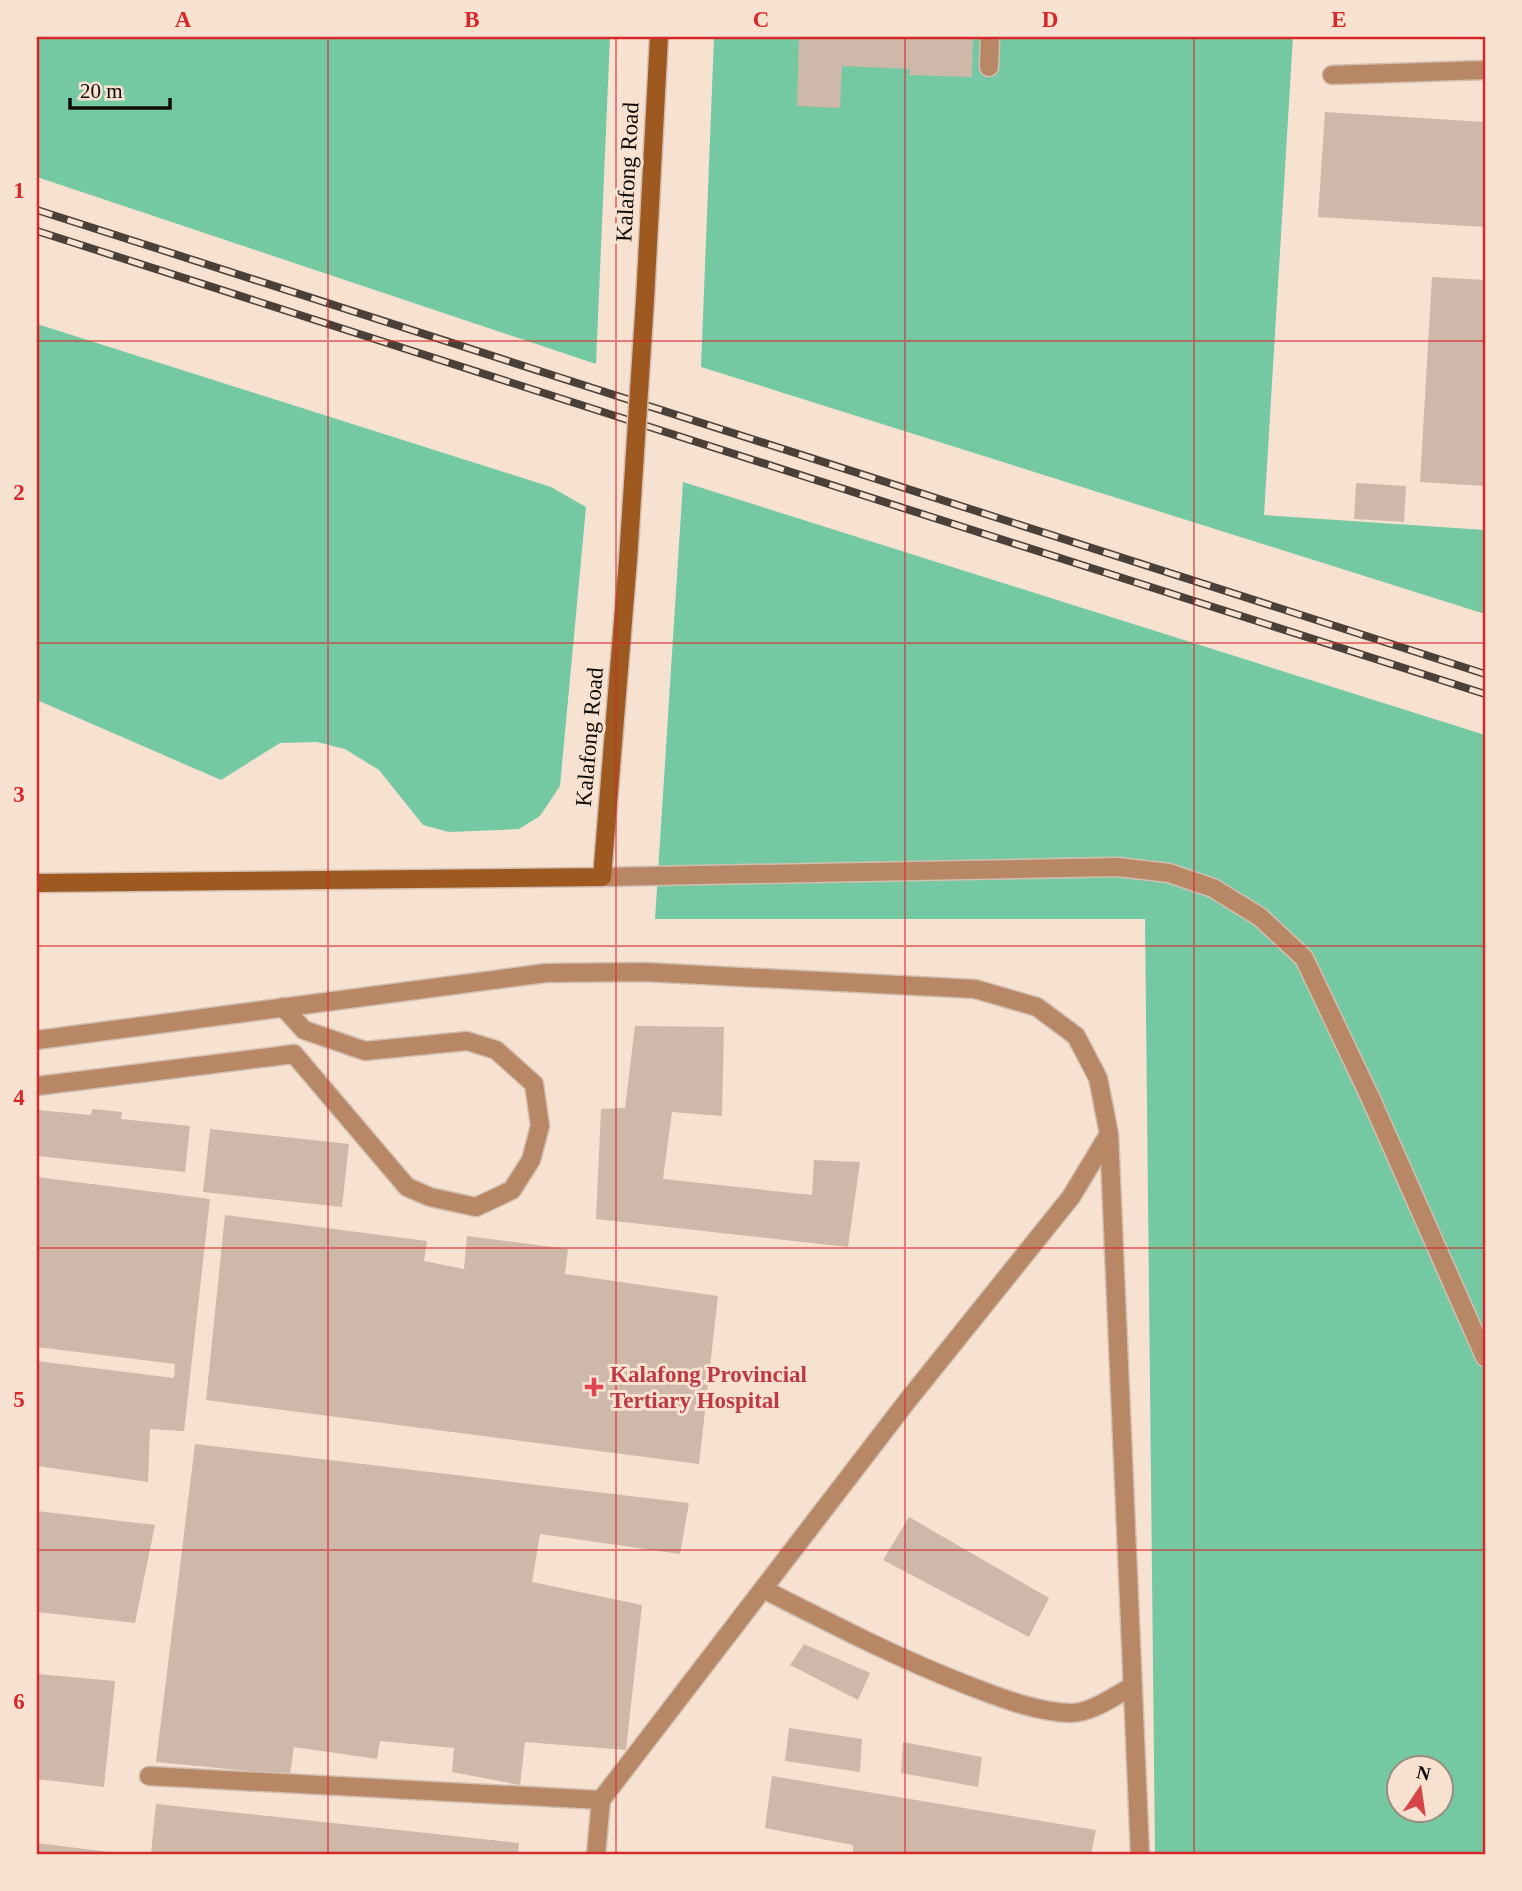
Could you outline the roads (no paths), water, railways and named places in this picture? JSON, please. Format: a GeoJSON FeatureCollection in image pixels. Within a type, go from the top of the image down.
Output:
{"type":"FeatureCollection","features":[{"type":"Feature","properties":{"kind":"street","name":"Kalafong Road"},"geometry":{"type":"LineString","coordinates":[[602,877],[628,560],[659,37]]}},
{"type":"Feature","properties":{"kind":"street"},"geometry":{"type":"LineString","coordinates":[[989,67],[990,37]]}},
{"type":"Feature","properties":{"kind":"street"},"geometry":{"type":"LineString","coordinates":[[1332,75],[1485,70]]}},
{"type":"Feature","properties":{"kind":"street"},"geometry":{"type":"LineString","coordinates":[[37,883],[602,877],[1118,867],[1169,873],[1213,888],[1260,917],[1304,958],[1371,1100],[1485,1357]]}},
{"type":"Feature","properties":{"kind":"street"},"geometry":{"type":"LineString","coordinates":[[37,1040],[545,972],[644,972],[975,989],[1037,1007],[1076,1036],[1098,1078],[1109,1133],[1140,1854]]}},
{"type":"Feature","properties":{"kind":"street"},"geometry":{"type":"LineString","coordinates":[[283,1007],[304,1030],[365,1051],[467,1041],[496,1049],[534,1084],[540,1126],[531,1160],[512,1190],[476,1207],[407,1187],[294,1054]]}},
{"type":"Feature","properties":{"kind":"street"},"geometry":{"type":"LineString","coordinates":[[294,1054],[304,1030]]}},
{"type":"Feature","properties":{"kind":"street"},"geometry":{"type":"LineString","coordinates":[[37,1086],[294,1054]]}},
{"type":"Feature","properties":{"kind":"street"},"geometry":{"type":"LineString","coordinates":[[596,1854],[601,1800],[908,1400],[1071,1197],[1109,1133]]}},
{"type":"Feature","properties":{"kind":"street"},"geometry":{"type":"LineString","coordinates":[[763,1589],[890,1655],[1039,1709],[1072,1713],[1089,1710],[1133,1686]]}},
{"type":"Feature","properties":{"kind":"street"},"geometry":{"type":"LineString","coordinates":[[149,1776],[601,1800]]}},
{"type":"Feature","properties":{"kind":"railway"},"geometry":{"type":"LineString","coordinates":[[37,210],[1485,674]]}},
{"type":"Feature","properties":{"kind":"railway"},"geometry":{"type":"LineString","coordinates":[[37,231],[1485,694]]}},
{"type":"Feature","properties":{"kind":"place","name":"Kalafong Provincial Tertiary Hospital"},"geometry":{"type":"Point","coordinates":[594,1387]}}]}
